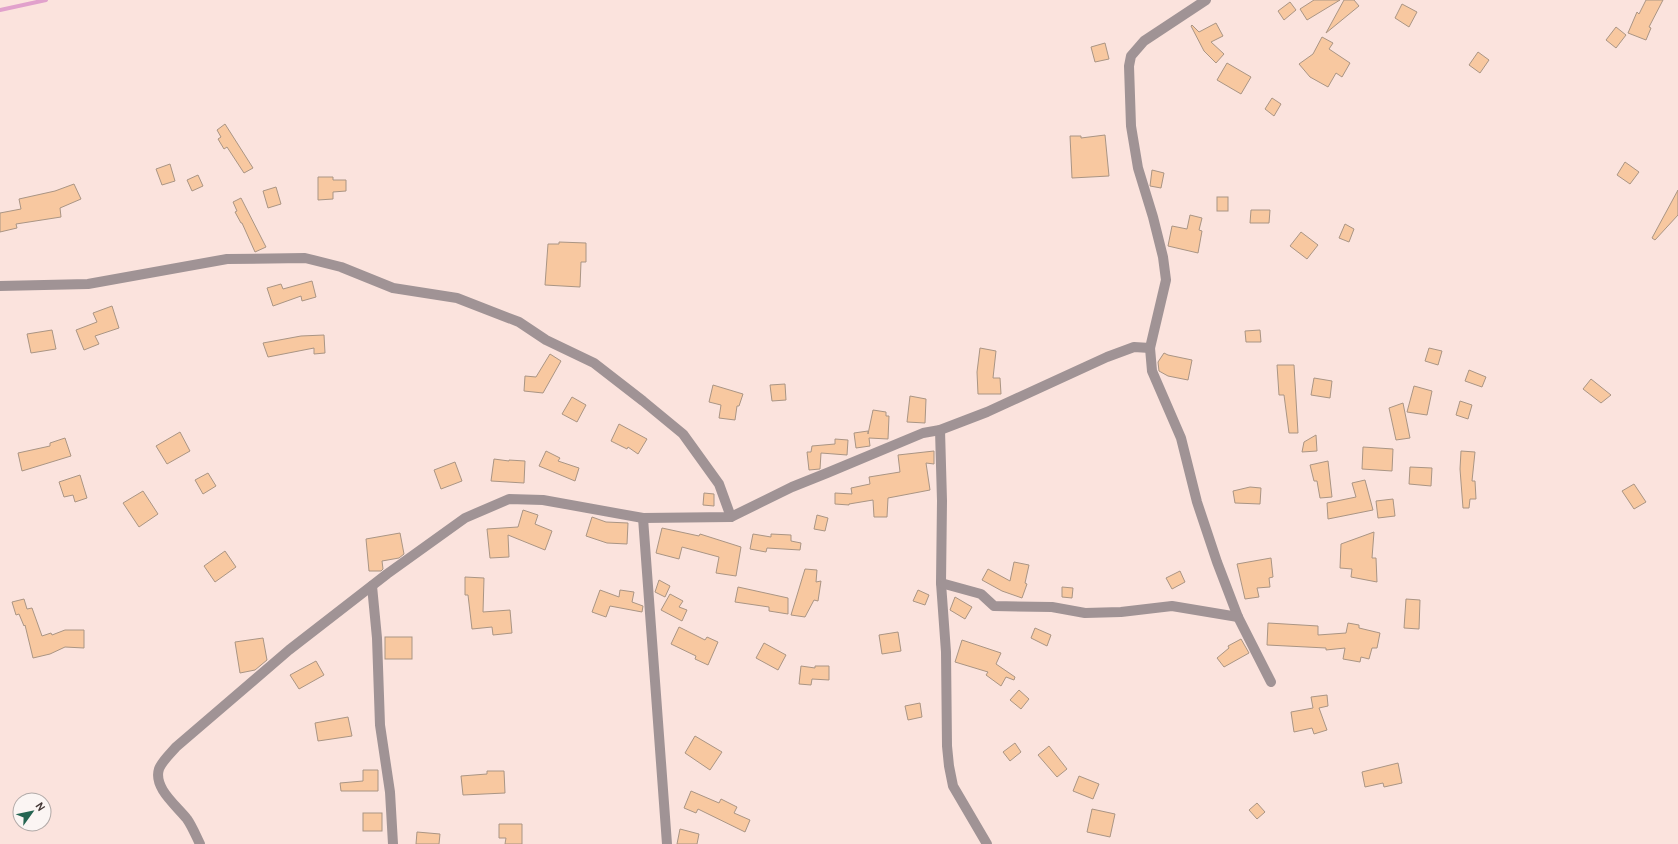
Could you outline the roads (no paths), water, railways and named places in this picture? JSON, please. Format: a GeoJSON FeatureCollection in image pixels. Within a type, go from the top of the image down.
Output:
{"type":"FeatureCollection","features":[{"type":"Feature","properties":{"kind":"street"},"geometry":{"type":"LineString","coordinates":[[1206,0],[1144,41],[1131,56],[1129,66],[1131,126],[1134,147],[1138,168],[1163,258],[1166,280],[1150,348],[1152,371],[1181,438],[1197,502],[1238,617],[1271,682]]}},
{"type":"Feature","properties":{"kind":"street"},"geometry":{"type":"LineString","coordinates":[[0,286],[88,284],[227,259],[305,258],[341,267],[394,288],[457,298],[519,322],[546,340],[594,363],[643,401],[683,434],[719,484],[731,517]]}},
{"type":"Feature","properties":{"kind":"street"},"geometry":{"type":"LineString","coordinates":[[200,844],[187,819],[161,787],[158,775],[160,767],[176,747],[289,650],[372,586],[465,518],[509,499],[544,500],[643,518],[731,517],[792,487],[827,472],[923,433],[940,430],[987,412],[1107,357],[1134,347],[1150,348]]}},
{"type":"Feature","properties":{"kind":"street"},"geometry":{"type":"LineString","coordinates":[[940,430],[942,501],[941,583],[946,652],[947,746],[950,778],[958,797],[988,844]]}},
{"type":"Feature","properties":{"kind":"street"},"geometry":{"type":"LineString","coordinates":[[643,518],[667,844]]}},
{"type":"Feature","properties":{"kind":"street"},"geometry":{"type":"LineString","coordinates":[[941,583],[981,594],[994,606],[1052,607],[1085,613],[1121,612],[1172,606],[1238,617]]}},
{"type":"Feature","properties":{"kind":"street"},"geometry":{"type":"LineString","coordinates":[[372,586],[377,638],[380,725],[390,792],[392,844]]}},
{"type":"Feature","properties":{"kind":"waterway"},"geometry":{"type":"LineString","coordinates":[[0,10],[46,0]]}}]}
